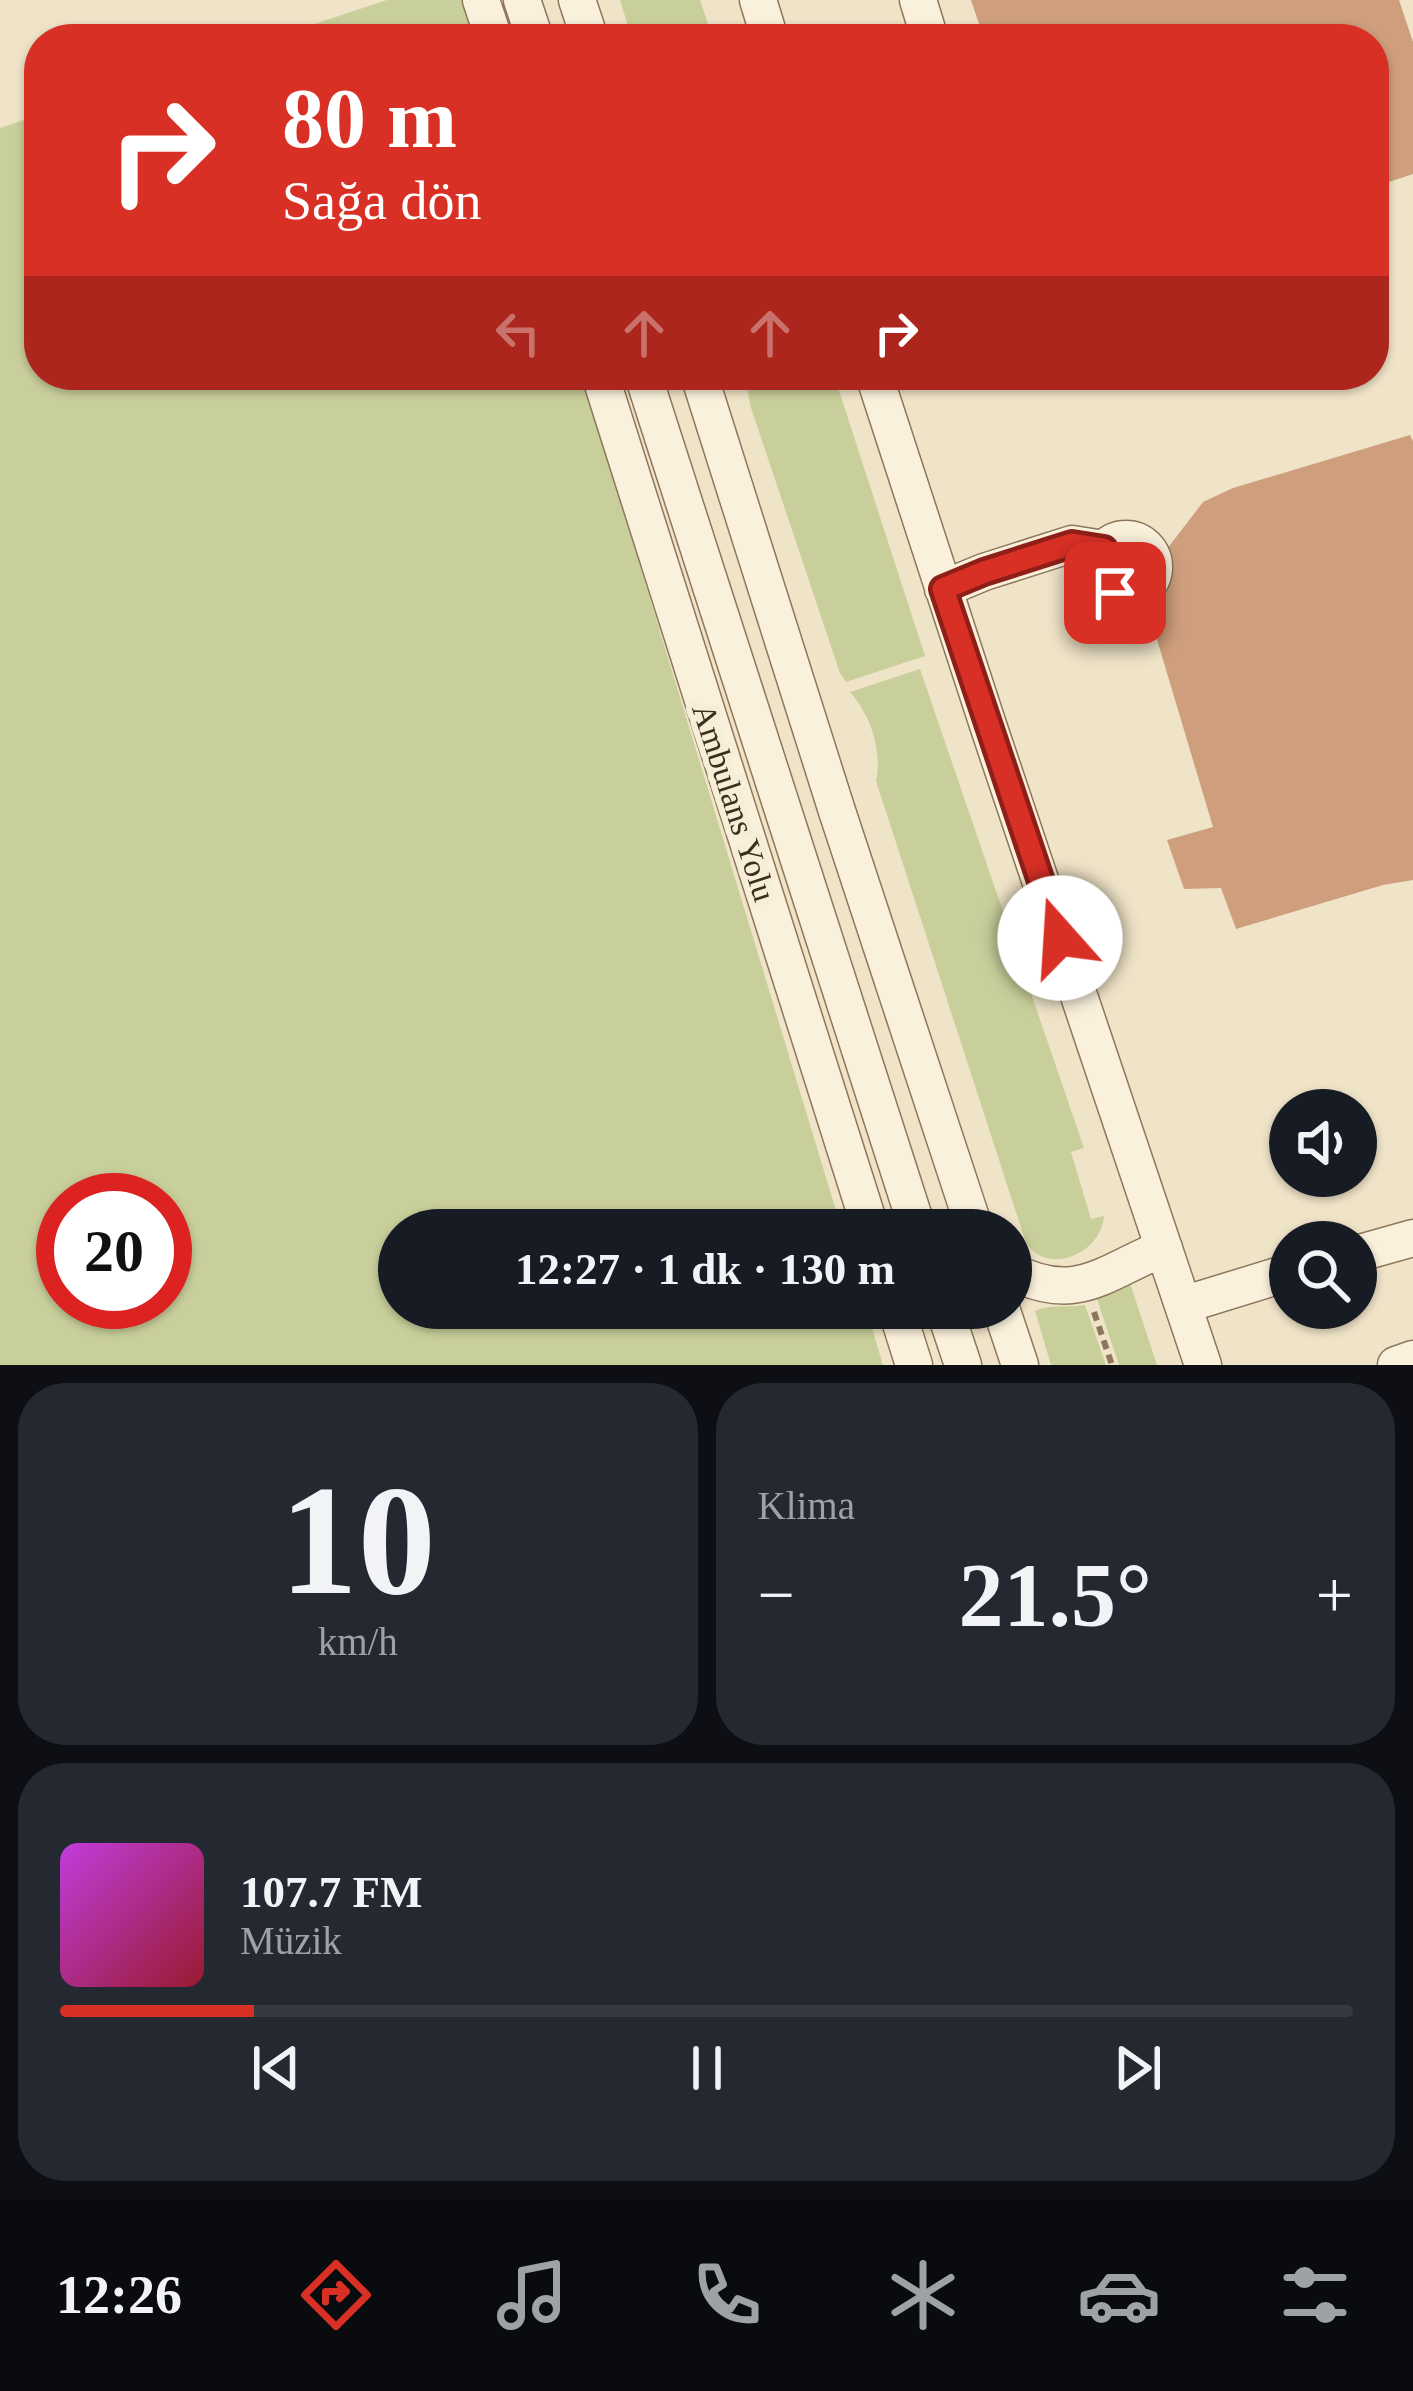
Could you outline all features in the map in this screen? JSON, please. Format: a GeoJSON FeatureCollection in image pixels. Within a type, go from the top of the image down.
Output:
{"type":"FeatureCollection","features":[{"type":"Feature","properties":{"kind":"lane","name":"Ambulans Yolu"},"geometry":{"type":"LineString","coordinates":[[605,390],[864,1209]]}},
{"type":"Feature","properties":{"kind":"lane"},"geometry":{"type":"LineString","coordinates":[[649,390],[911,1209]]}},
{"type":"Feature","properties":{"kind":"lane"},"geometry":{"type":"LineString","coordinates":[[703,390],[968,1209]]}},
{"type":"Feature","properties":{"kind":"lane"},"geometry":{"type":"LineString","coordinates":[[879,390],[1203,1365]]}},
{"type":"Feature","properties":{"kind":"lane"},"geometry":{"type":"LineString","coordinates":[[943,589],[1072,544],[1104,549]]}},
{"type":"Feature","properties":{"kind":"lane"},"geometry":{"type":"LineString","coordinates":[[1377,1248],[1413,1238]]}},
{"type":"Feature","properties":{"kind":"lane"},"geometry":{"type":"LineString","coordinates":[[1032,1280],[1070,1287],[1086,1284],[1164,1248]]}},
{"type":"Feature","properties":{"kind":"lane"},"geometry":{"type":"LineString","coordinates":[[1183,1305],[1269,1278]]}},
{"type":"Feature","properties":{"kind":"lane"},"geometry":{"type":"LineString","coordinates":[[903,1329],[914,1365]]}},
{"type":"Feature","properties":{"kind":"lane"},"geometry":{"type":"LineString","coordinates":[[951,1329],[964,1365]]}},
{"type":"Feature","properties":{"kind":"lane"},"geometry":{"type":"LineString","coordinates":[[1008,1329],[1020,1365]]}},
{"type":"Feature","properties":{"kind":"lane"},"geometry":{"type":"LineString","coordinates":[[1396,1365],[1413,1359]]}},
{"type":"Feature","properties":{"kind":"green space"},"geometry":{"type":"Polygon","coordinates":[[[387,0],[467,0],[474,24],[314,24],[387,0]]]}},
{"type":"Feature","properties":{"kind":"green space"},"geometry":{"type":"Polygon","coordinates":[[[620,0],[700,0],[708,24],[627,24],[620,0]]]}},
{"type":"Feature","properties":{"kind":"green space"},"geometry":{"type":"Polygon","coordinates":[[[24,120],[24,390],[587,390],[836,1209],[378,1209],[378,1329],[872,1329],[883,1365],[0,1365],[0,128],[24,120]]]}},
{"type":"Feature","properties":{"kind":"green space"},"geometry":{"type":"Polygon","coordinates":[[[747,390],[839,390],[925,656],[846,682],[747,390]]]}},
{"type":"Feature","properties":{"kind":"green space"},"geometry":{"type":"Polygon","coordinates":[[[920,669],[1084,1148],[1071,1152],[1091,1219],[1104,1216],[1093,1242],[1070,1257],[1057,1259],[1033,1251],[1032,1209],[1015,1209],[876,781],[873,734],[850,692],[920,669]]]}},
{"type":"Feature","properties":{"kind":"green space"},"geometry":{"type":"Polygon","coordinates":[[[1130,1283],[1157,1365],[1119,1365],[1097,1299],[1130,1283]]]}},
{"type":"Feature","properties":{"kind":"green space"},"geometry":{"type":"Polygon","coordinates":[[[1085,1305],[1106,1365],[1051,1365],[1035,1311],[1085,1305]]]}},
{"type":"Feature","properties":{"kind":"building"},"geometry":{"type":"Polygon","coordinates":[[[971,0],[1399,0],[1413,42],[1413,174],[1389,182],[1389,24],[979,24],[971,0]]]}},
{"type":"Feature","properties":{"kind":"building"},"geometry":{"type":"Polygon","coordinates":[[[1410,435],[1413,880],[1236,929],[1221,888],[1184,889],[1167,840],[1213,827],[1152,623],[1154,574],[1203,502],[1233,488],[1410,435]]]}},
{"type":"Feature","properties":{"kind":"route"},"geometry":{"type":"LineString","coordinates":[[1060,938],[943,589],[1072,544],[1104,549],[1097,570],[1103,584],[1115,593]]}}]}
